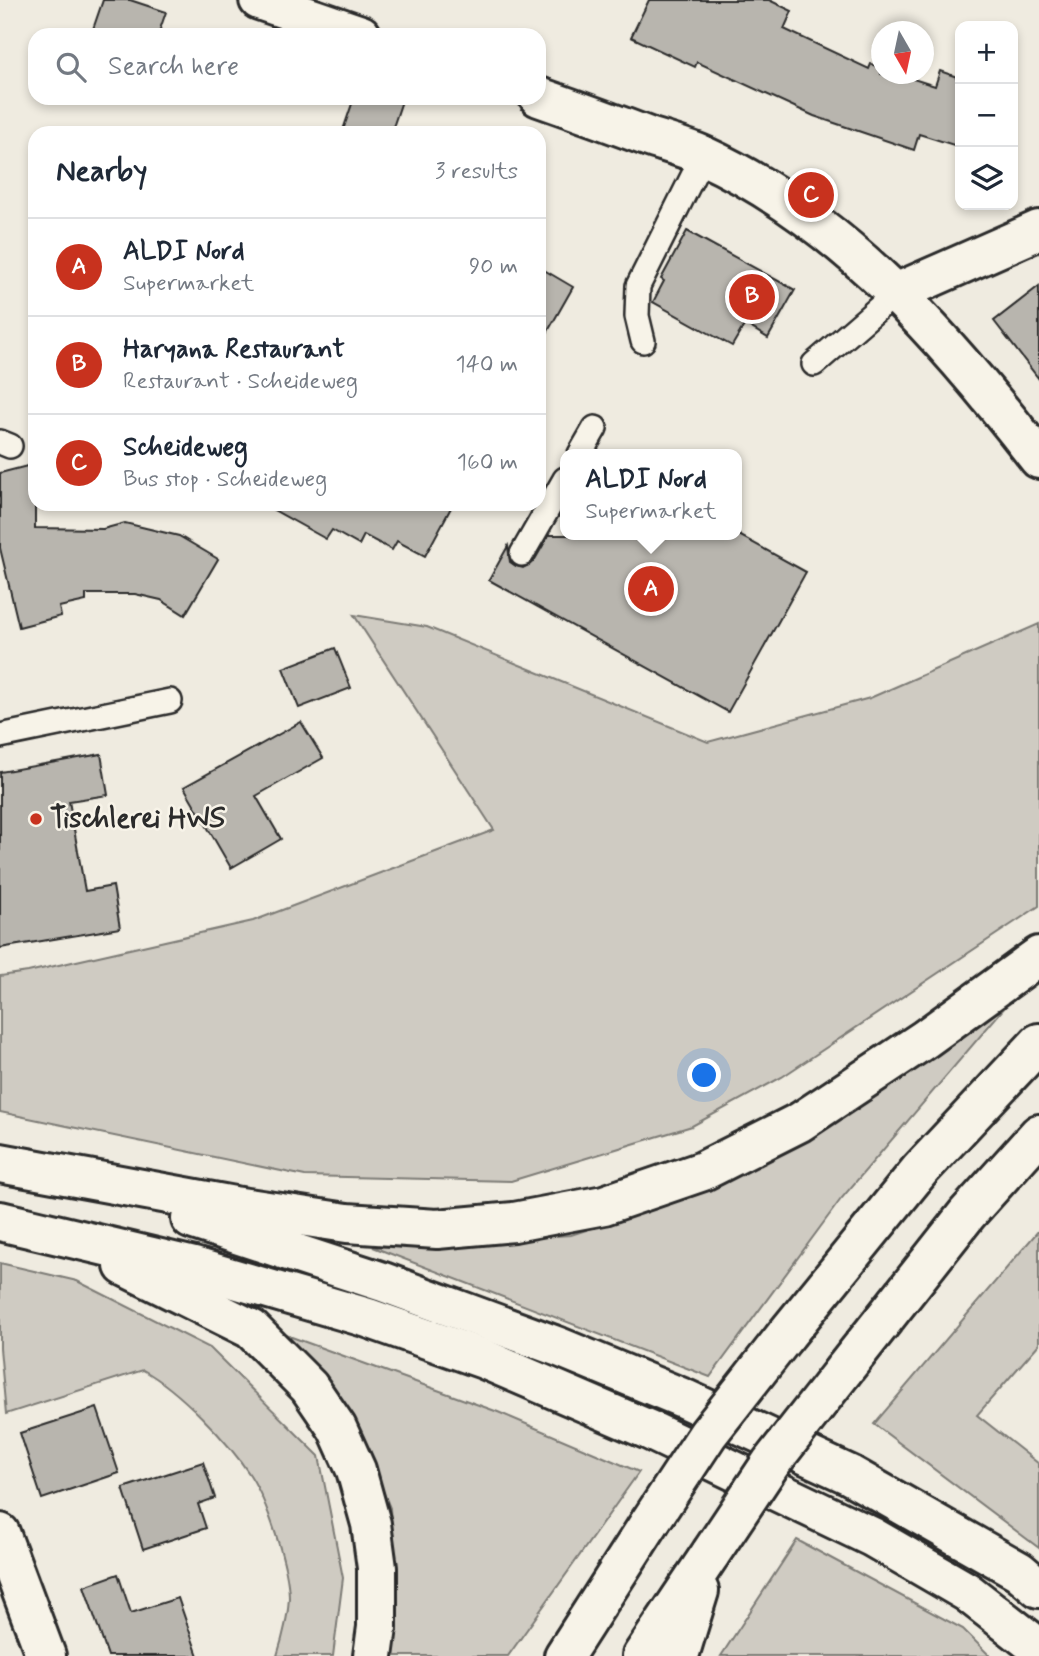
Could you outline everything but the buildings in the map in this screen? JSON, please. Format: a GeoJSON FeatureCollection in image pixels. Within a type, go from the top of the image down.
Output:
{"type":"FeatureCollection","features":[{"type":"Feature","properties":{"kind":"main road"},"geometry":{"type":"LineString","coordinates":[[259,0],[341,28]]}},
{"type":"Feature","properties":{"kind":"main road"},"geometry":{"type":"LineString","coordinates":[[546,100],[703,156],[775,195],[805,215],[896,293],[995,402],[1039,459]]}},
{"type":"Feature","properties":{"kind":"main road"},"geometry":{"type":"LineString","coordinates":[[896,293],[1039,230]]}},
{"type":"Feature","properties":{"kind":"main road"},"geometry":{"type":"LineString","coordinates":[[11,1166],[259,1210],[347,1223],[437,1229],[514,1223],[604,1205],[703,1171],[800,1122],[925,1039],[1039,956]]}},
{"type":"Feature","properties":{"kind":"main road"},"geometry":{"type":"LineString","coordinates":[[564,1656],[708,1434],[920,1170],[1039,1043]]}},
{"type":"Feature","properties":{"kind":"main road"},"geometry":{"type":"LineString","coordinates":[[642,1656],[771,1463],[967,1214],[1039,1134]]}},
{"type":"Feature","properties":{"kind":"main road"},"geometry":{"type":"LineString","coordinates":[[11,1166],[199,1221],[383,1282],[559,1347],[660,1388],[850,1475],[1019,1571],[1039,1588]]}},
{"type":"Feature","properties":{"kind":"main road"},"geometry":{"type":"LineString","coordinates":[[5,1222],[194,1267],[368,1318],[484,1359],[649,1430],[872,1536],[967,1592],[1039,1648]]}},
{"type":"Feature","properties":{"kind":"main road"},"geometry":{"type":"LineString","coordinates":[[5,1222],[128,1267],[251,1329],[309,1387],[337,1428],[356,1471],[370,1524],[377,1569],[377,1627],[373,1656]]}},
{"type":"Feature","properties":{"kind":"main road"},"geometry":{"type":"LineString","coordinates":[[0,1533],[46,1656]]}},
{"type":"Feature","properties":{"kind":"main road"},"geometry":{"type":"LineString","coordinates":[[679,1656],[710,1553]]}},
{"type":"Feature","properties":{"kind":"lane"},"geometry":{"type":"LineString","coordinates":[[643,341],[637,316],[638,286],[703,156]]}},
{"type":"Feature","properties":{"kind":"lane"},"geometry":{"type":"LineString","coordinates":[[814,364],[896,293]]}},
{"type":"Feature","properties":{"kind":"lane"},"geometry":{"type":"LineString","coordinates":[[583,449],[595,428]]}},
{"type":"Feature","properties":{"kind":"lane"},"geometry":{"type":"LineString","coordinates":[[522,554],[560,488]]}},
{"type":"Feature","properties":{"kind":"lane"},"geometry":{"type":"LineString","coordinates":[[0,736],[170,701]]}},
{"type":"Feature","properties":{"kind":"shaded area"},"geometry":{"type":"Polygon","coordinates":[[[354,615],[427,627],[708,742],[870,698],[1039,624],[1039,906],[782,1077],[692,1126],[511,1181],[305,1176],[0,1112],[0,976],[253,921],[494,830],[354,615]]]}},
{"type":"Feature","properties":{"kind":"shaded area"},"geometry":{"type":"Polygon","coordinates":[[[1005,1007],[841,1199],[710,1377],[373,1247],[571,1235],[710,1189],[853,1106],[1005,1007]]]}},
{"type":"Feature","properties":{"kind":"shaded area"},"geometry":{"type":"Polygon","coordinates":[[[1039,1230],[1039,1344],[977,1415],[1039,1464],[1039,1548],[874,1424],[1039,1230]]]}},
{"type":"Feature","properties":{"kind":"shaded area"},"geometry":{"type":"Polygon","coordinates":[[[0,1263],[77,1281],[210,1348],[319,1456],[343,1578],[333,1656],[277,1656],[288,1613],[288,1585],[276,1535],[263,1501],[257,1486],[229,1447],[202,1417],[172,1390],[143,1370],[6,1414],[0,1348],[0,1263]]]}},
{"type":"Feature","properties":{"kind":"shaded area"},"geometry":{"type":"Polygon","coordinates":[[[275,1331],[498,1412],[639,1472],[508,1656],[389,1656],[396,1613],[390,1508],[358,1432],[275,1331]]]}},
{"type":"Feature","properties":{"kind":"shaded area"},"geometry":{"type":"Polygon","coordinates":[[[797,1540],[963,1629],[990,1656],[721,1656],[797,1540]]]}},
{"type":"Feature","properties":{"kind":"place","name":"Scheideweg"},"geometry":{"type":"Point","coordinates":[811,195]}},
{"type":"Feature","properties":{"kind":"place","name":"Haryana Restaurant"},"geometry":{"type":"Point","coordinates":[752,297]}},
{"type":"Feature","properties":{"kind":"place","name":"ALDI Nord"},"geometry":{"type":"Point","coordinates":[651,589]}},
{"type":"Feature","properties":{"kind":"place","name":"Tischlerei HWS"},"geometry":{"type":"Point","coordinates":[36,819]}}]}
